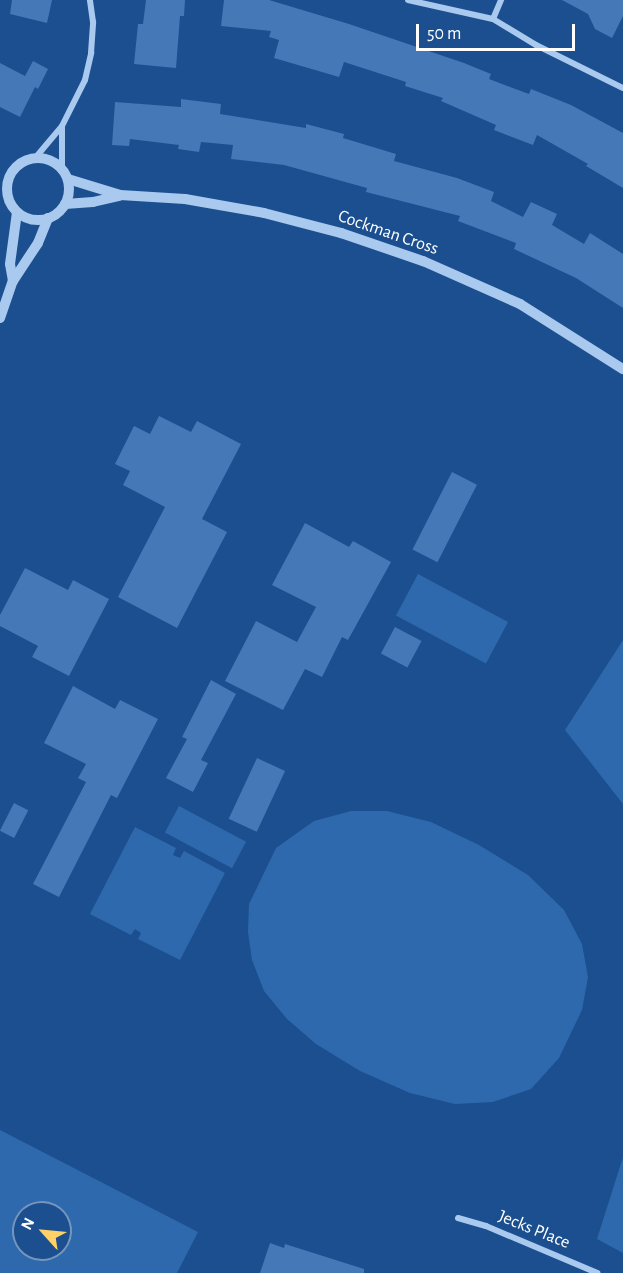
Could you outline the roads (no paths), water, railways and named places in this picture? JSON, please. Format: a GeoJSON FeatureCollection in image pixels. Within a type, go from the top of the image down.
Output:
{"type":"FeatureCollection","features":[{"type":"Feature","properties":{"kind":"street"},"geometry":{"type":"LineString","coordinates":[[13,281],[10,264],[14,208],[7,189],[6,174],[18,165],[36,157],[62,126],[85,80],[91,53],[93,22],[90,0]]}},
{"type":"Feature","properties":{"kind":"street"},"geometry":{"type":"LineString","coordinates":[[408,0],[493,19],[536,45],[623,88]]}},
{"type":"Feature","properties":{"kind":"street"},"geometry":{"type":"LineString","coordinates":[[493,19],[501,0]]}},
{"type":"Feature","properties":{"kind":"street"},"geometry":{"type":"LineString","coordinates":[[62,126],[62,168]]}},
{"type":"Feature","properties":{"kind":"street"},"geometry":{"type":"LineString","coordinates":[[0,318],[13,281],[38,243],[48,218],[65,204],[68,196],[68,179],[62,168],[54,162],[36,157]]}},
{"type":"Feature","properties":{"kind":"street","name":"Cockman Cross"},"geometry":{"type":"LineString","coordinates":[[68,179],[120,195],[185,199],[264,213],[341,233],[423,261],[520,304],[623,369]]}},
{"type":"Feature","properties":{"kind":"street","name":"Cockman Cross"},"geometry":{"type":"LineString","coordinates":[[65,204],[93,202],[120,195]]}},
{"type":"Feature","properties":{"kind":"street"},"geometry":{"type":"LineString","coordinates":[[0,198],[31,219],[48,218]]}},
{"type":"Feature","properties":{"kind":"street","name":"Jecks Place"},"geometry":{"type":"LineString","coordinates":[[458,1218],[486,1226],[597,1273]]}}]}
